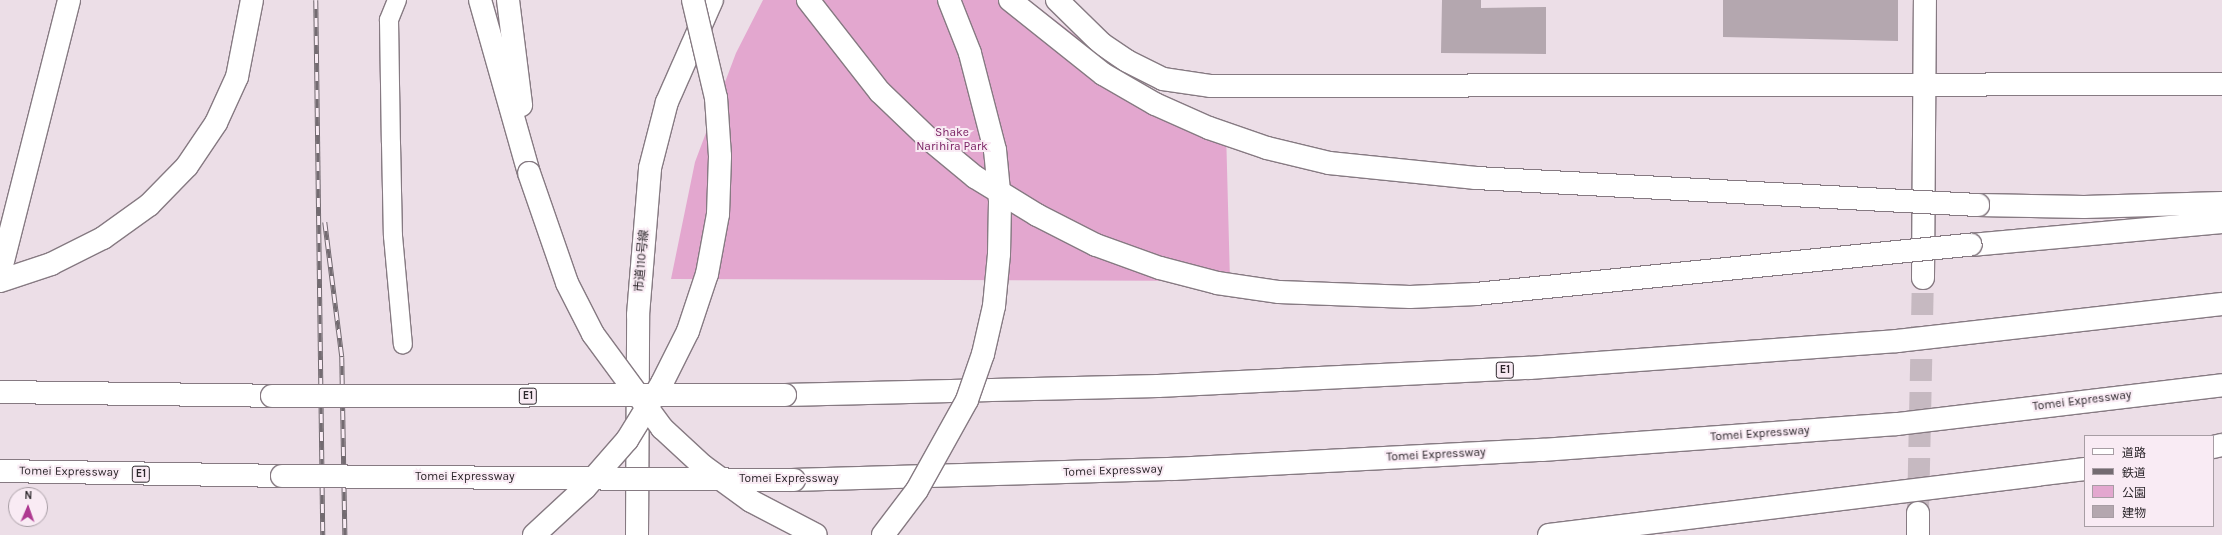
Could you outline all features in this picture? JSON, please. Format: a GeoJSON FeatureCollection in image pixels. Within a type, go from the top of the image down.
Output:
{"type":"FeatureCollection","features":[{"type":"Feature","properties":{"kind":"main road"},"geometry":{"type":"LineString","coordinates":[[0,273],[69,0]]}},
{"type":"Feature","properties":{"kind":"main road"},"geometry":{"type":"LineString","coordinates":[[0,281],[51,264],[103,238],[149,205],[187,166],[216,123],[236,78],[252,0]]}},
{"type":"Feature","properties":{"kind":"main road"},"geometry":{"type":"LineString","coordinates":[[480,0],[529,173],[567,283],[593,334],[662,428],[703,466],[751,501],[816,535]]}},
{"type":"Feature","properties":{"kind":"main road"},"geometry":{"type":"LineString","coordinates":[[508,0],[529,173]]}},
{"type":"Feature","properties":{"kind":"main road"},"geometry":{"type":"LineString","coordinates":[[534,535],[585,488],[626,440],[662,383],[688,331],[707,274],[718,214],[720,156],[716,98],[693,0]]}},
{"type":"Feature","properties":{"kind":"main road","name":"市道110号線"},"geometry":{"type":"LineString","coordinates":[[637,535],[638,315],[650,168],[667,102],[712,0]]}},
{"type":"Feature","properties":{"kind":"main road"},"geometry":{"type":"LineString","coordinates":[[808,0],[880,92],[929,139],[976,177],[1037,216],[1096,245],[1160,268],[1217,283],[1279,292],[1410,297],[1476,294],[1971,245],[2222,222]]}},
{"type":"Feature","properties":{"kind":"main road"},"geometry":{"type":"LineString","coordinates":[[883,535],[917,490],[967,400],[983,354],[994,306],[1000,239],[996,150],[970,53],[949,0]]}},
{"type":"Feature","properties":{"kind":"main road"},"geometry":{"type":"LineString","coordinates":[[1010,0],[1103,74],[1155,104],[1209,128],[1267,148],[1329,163],[1476,178],[1978,205],[2084,207],[2222,203]]}},
{"type":"Feature","properties":{"kind":"main road"},"geometry":{"type":"LineString","coordinates":[[1057,0],[1102,44],[1127,61],[1163,79],[1211,86],[2222,84]]}},
{"type":"Feature","properties":{"kind":"main road"},"geometry":{"type":"LineString","coordinates":[[1923,278],[1925,0]]}},
{"type":"Feature","properties":{"kind":"main road","name":"E1"},"geometry":{"type":"LineString","coordinates":[[0,392],[272,396],[785,395],[1158,386],[1530,368],[1897,341],[2222,304]]}},
{"type":"Feature","properties":{"kind":"main road","name":"Tomei Expressway"},"geometry":{"type":"LineString","coordinates":[[0,471],[282,476],[794,480],[1174,469],[1550,449],[1897,424],[2222,385]]}},
{"type":"Feature","properties":{"kind":"main road"},"geometry":{"type":"LineString","coordinates":[[1549,535],[2084,469]]}},
{"type":"Feature","properties":{"kind":"main road"},"geometry":{"type":"LineString","coordinates":[[1918,513],[1918,535]]}},
{"type":"Feature","properties":{"kind":"lane"},"geometry":{"type":"LineString","coordinates":[[397,0],[389,20],[390,143],[393,236],[403,345]]}},
{"type":"Feature","properties":{"kind":"green space","name":"Shake Narihira Park"},"geometry":{"type":"Polygon","coordinates":[[[763,0],[1029,0],[1144,88],[1226,130],[1230,281],[671,279],[695,162],[736,53],[763,0]]]}},
{"type":"Feature","properties":{"kind":"building"},"geometry":{"type":"Polygon","coordinates":[[[1442,0],[1481,0],[1481,8],[1546,7],[1546,54],[1441,53],[1442,0]]]}},
{"type":"Feature","properties":{"kind":"building"},"geometry":{"type":"Polygon","coordinates":[[[1723,0],[1898,0],[1898,41],[1723,37],[1723,0]]]}},
{"type":"Feature","properties":{"kind":"tunnel"},"geometry":{"type":"LineString","coordinates":[[1918,513],[1923,278]]}},
{"type":"Feature","properties":{"kind":"railway"},"geometry":{"type":"LineString","coordinates":[[316,0],[323,535]]}},
{"type":"Feature","properties":{"kind":"railway"},"geometry":{"type":"LineString","coordinates":[[325,222],[342,357],[345,535]]}}]}
